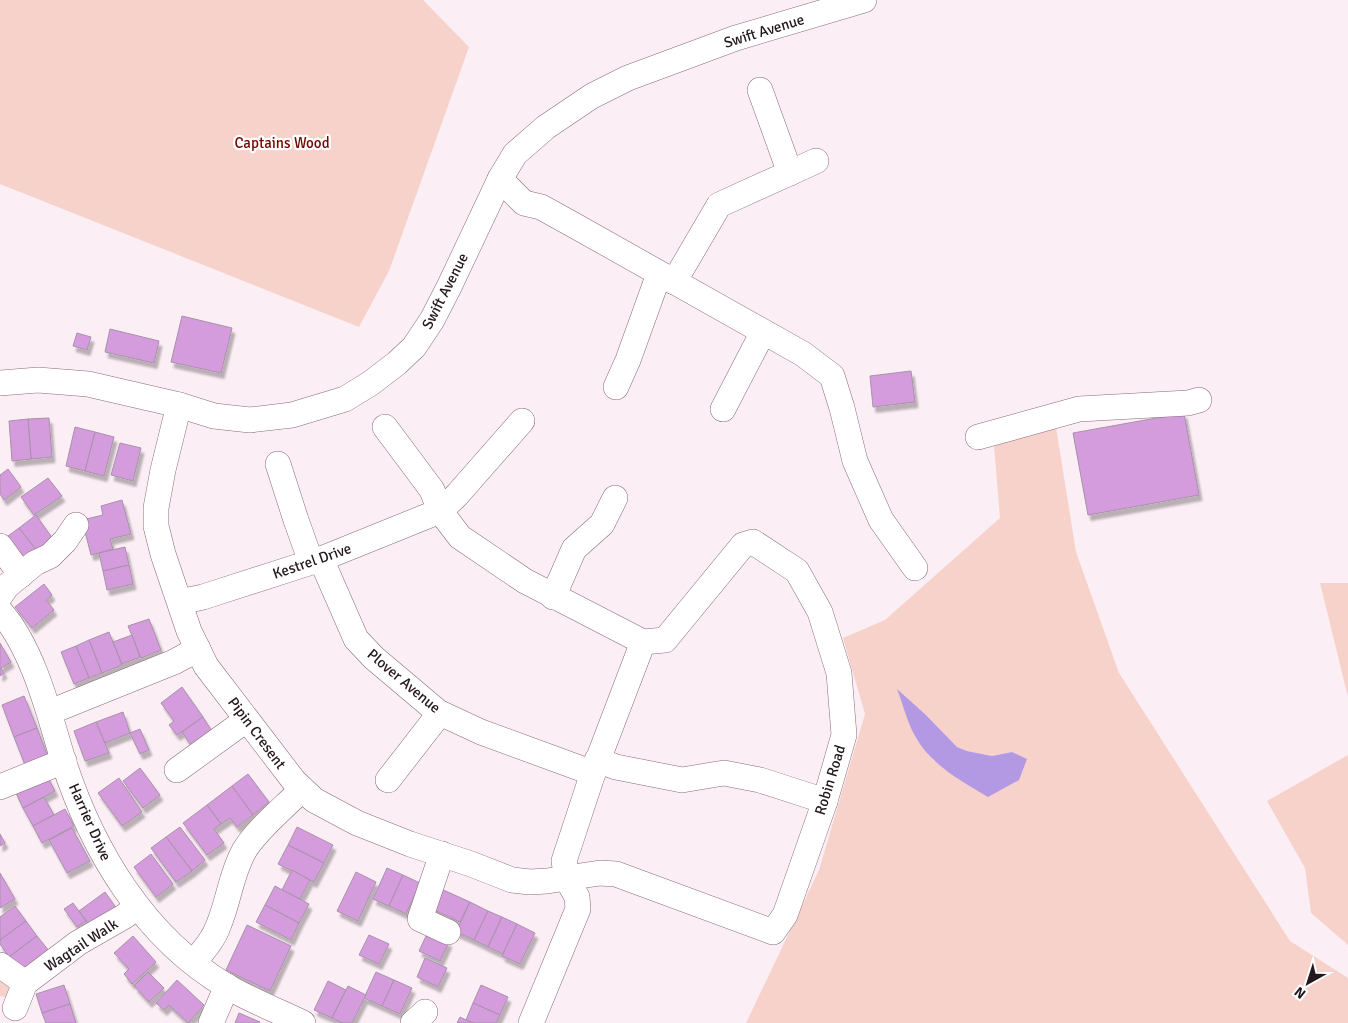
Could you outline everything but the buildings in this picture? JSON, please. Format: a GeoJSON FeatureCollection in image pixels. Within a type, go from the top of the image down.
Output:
{"type":"FeatureCollection","features":[{"type":"Feature","properties":{"kind":"street","name":"Swift Avenue"},"geometry":{"type":"LineString","coordinates":[[0,383],[38,380],[88,384],[179,405],[214,416],[250,420],[272,419],[292,415],[345,399],[371,383],[414,347],[432,320],[500,178],[515,154],[546,127],[592,96],[628,78],[736,38],[864,0]]}},
{"type":"Feature","properties":{"kind":"street"},"geometry":{"type":"LineString","coordinates":[[760,90],[790,173]]}},
{"type":"Feature","properties":{"kind":"street"},"geometry":{"type":"LineString","coordinates":[[616,387],[667,278],[719,205],[816,161]]}},
{"type":"Feature","properties":{"kind":"street"},"geometry":{"type":"LineString","coordinates":[[500,178],[524,203],[548,211],[803,354],[832,376],[855,461],[881,520],[915,568]]}},
{"type":"Feature","properties":{"kind":"street"},"geometry":{"type":"LineString","coordinates":[[723,409],[762,332]]}},
{"type":"Feature","properties":{"kind":"street"},"geometry":{"type":"LineString","coordinates":[[978,437],[1079,409],[1188,403],[1199,400]]}},
{"type":"Feature","properties":{"kind":"street","name":"Pipin Cresent"},"geometry":{"type":"LineString","coordinates":[[179,405],[163,470],[156,517],[156,526],[163,554],[189,631],[206,666],[280,764],[314,800],[357,823],[512,880],[530,882],[567,879]]}},
{"type":"Feature","properties":{"kind":"street"},"geometry":{"type":"LineString","coordinates":[[440,511],[457,495],[522,421]]}},
{"type":"Feature","properties":{"kind":"street"},"geometry":{"type":"LineString","coordinates":[[385,427],[432,490],[440,511],[460,537],[525,581],[643,642],[595,766],[564,861],[567,879],[577,897],[578,909],[531,1023]]}},
{"type":"Feature","properties":{"kind":"street","name":"Plover Avenue"},"geometry":{"type":"LineString","coordinates":[[278,464],[316,561],[356,639],[374,658],[440,713],[481,732],[595,766],[616,767],[682,780],[724,773],[760,780],[825,801]]}},
{"type":"Feature","properties":{"kind":"street"},"geometry":{"type":"LineString","coordinates":[[553,597],[574,549],[602,524],[615,498]]}},
{"type":"Feature","properties":{"kind":"street","name":"Kestrel Drive"},"geometry":{"type":"LineString","coordinates":[[180,602],[204,597],[316,561],[440,511]]}},
{"type":"Feature","properties":{"kind":"street"},"geometry":{"type":"LineString","coordinates":[[0,546],[9,586],[35,564],[50,556],[65,541],[76,525]]}},
{"type":"Feature","properties":{"kind":"street","name":"Robin Road"},"geometry":{"type":"LineString","coordinates":[[567,879],[600,873],[616,874],[773,932],[785,915],[825,801],[844,735],[839,673],[820,612],[797,571],[753,542],[743,545],[664,640],[643,642]]}},
{"type":"Feature","properties":{"kind":"street","name":"Harrier Drive"},"geometry":{"type":"LineString","coordinates":[[0,611],[9,622],[25,652],[50,712],[64,761],[87,823],[106,860],[137,906],[158,932],[173,946],[227,986],[303,1023]]}},
{"type":"Feature","properties":{"kind":"street"},"geometry":{"type":"LineString","coordinates":[[50,712],[174,662],[198,649]]}},
{"type":"Feature","properties":{"kind":"street"},"geometry":{"type":"LineString","coordinates":[[388,780],[440,713]]}},
{"type":"Feature","properties":{"kind":"street"},"geometry":{"type":"LineString","coordinates":[[177,770],[246,720]]}},
{"type":"Feature","properties":{"kind":"street"},"geometry":{"type":"LineString","coordinates":[[0,788],[64,761]]}},
{"type":"Feature","properties":{"kind":"street"},"geometry":{"type":"LineString","coordinates":[[194,962],[212,939],[220,924],[237,864],[244,849],[302,789]]}},
{"type":"Feature","properties":{"kind":"street"},"geometry":{"type":"LineString","coordinates":[[442,854],[420,919],[448,932]]}},
{"type":"Feature","properties":{"kind":"street","name":"Wagtail Walk"},"geometry":{"type":"LineString","coordinates":[[25,983],[78,943],[125,916],[137,906]]}},
{"type":"Feature","properties":{"kind":"street"},"geometry":{"type":"LineString","coordinates":[[0,965],[25,983],[14,1011]]}},
{"type":"Feature","properties":{"kind":"street"},"geometry":{"type":"LineString","coordinates":[[211,1023],[227,986]]}},
{"type":"Feature","properties":{"kind":"green space","name":"Captains Wood"},"geometry":{"type":"Polygon","coordinates":[[[0,0],[423,0],[469,47],[389,271],[359,327],[0,184],[0,0]]]}},
{"type":"Feature","properties":{"kind":"green space"},"geometry":{"type":"Polygon","coordinates":[[[1056,427],[1076,552],[1119,673],[1290,941],[1348,978],[1348,1023],[746,1023],[819,870],[865,714],[843,638],[885,620],[1000,518],[994,446],[1056,427]],[[898,690],[915,736],[934,761],[1026,759],[1012,752],[992,756],[957,747],[898,690]]]}},
{"type":"Feature","properties":{"kind":"green space"},"geometry":{"type":"Polygon","coordinates":[[[1320,583],[1348,583],[1348,697],[1320,583]]]}},
{"type":"Feature","properties":{"kind":"green space"},"geometry":{"type":"Polygon","coordinates":[[[1348,755],[1348,945],[1311,913],[1305,868],[1267,801],[1348,755]]]}},
{"type":"Feature","properties":{"kind":"green space"},"geometry":{"type":"Polygon","coordinates":[[[0,978],[17,987],[12,999],[0,996],[0,978]]]}},
{"type":"Feature","properties":{"kind":"shaded area"},"geometry":{"type":"Polygon","coordinates":[[[897,689],[957,747],[992,756],[1012,752],[1027,759],[1019,780],[988,797],[947,771],[929,756],[915,736],[897,689]]]}}]}
